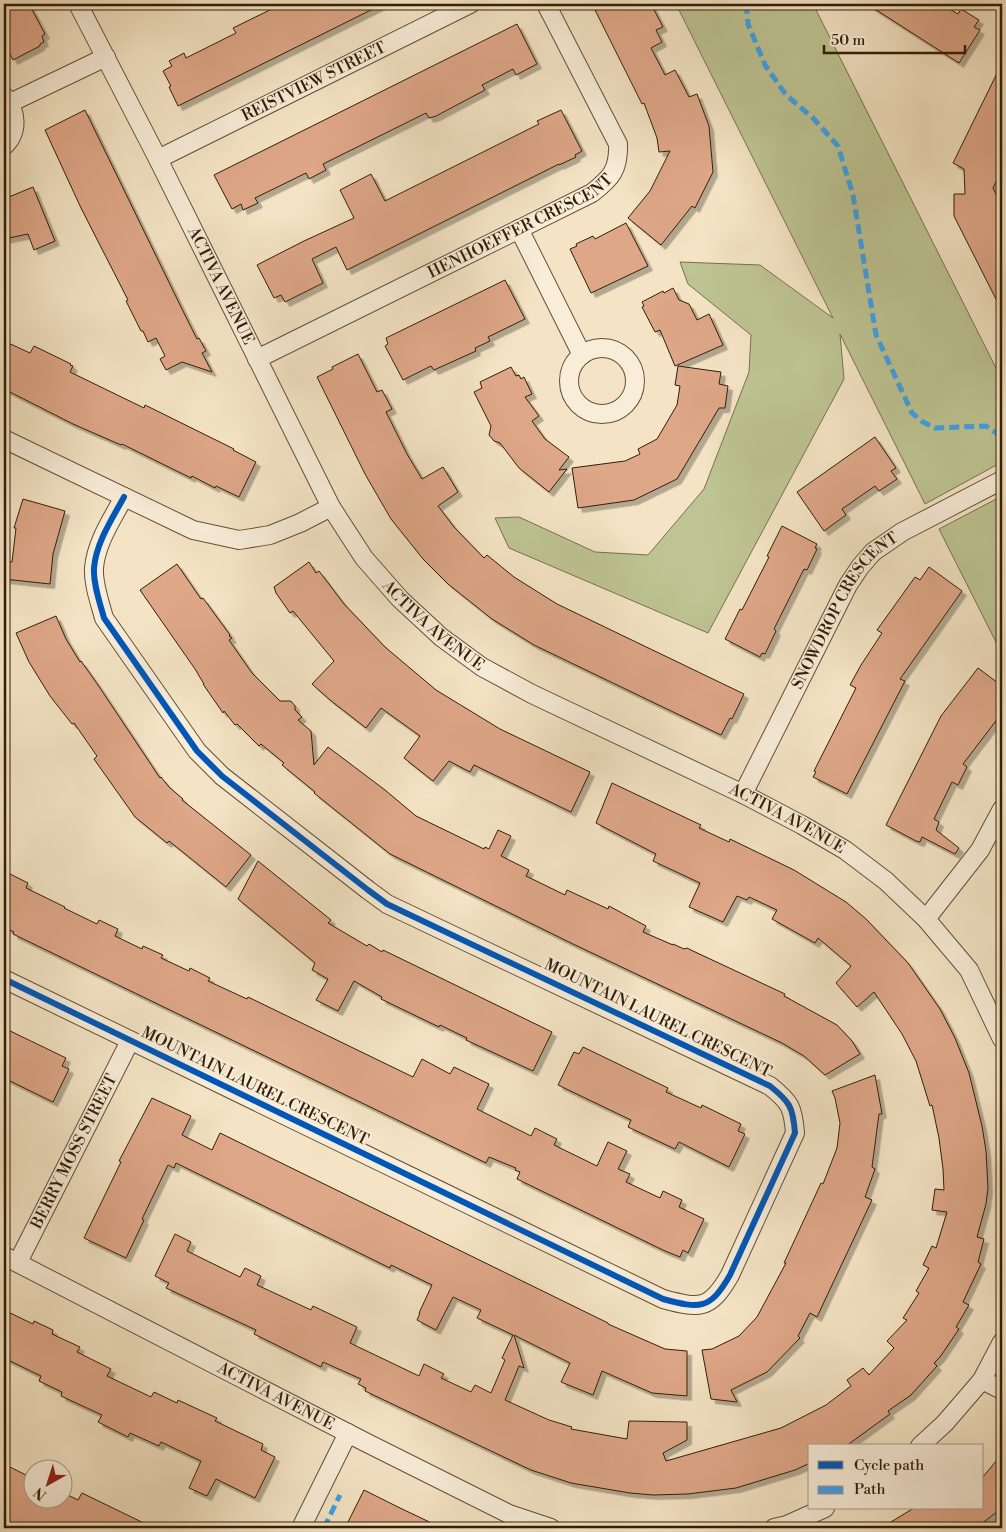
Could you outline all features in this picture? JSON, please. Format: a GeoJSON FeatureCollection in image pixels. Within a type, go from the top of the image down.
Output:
{"type":"FeatureCollection","features":[{"type":"Feature","properties":{"kind":"street","name":"ACTIVA AVENUE"},"geometry":{"type":"LineString","coordinates":[[78,4],[158,159],[331,507],[364,558],[400,599],[441,637],[482,667],[532,694],[743,794],[845,850],[886,881],[926,919],[969,970],[1002,1039]]}},
{"type":"Feature","properties":{"kind":"street","name":"REISTVIEW STREET"},"geometry":{"type":"LineString","coordinates":[[158,159],[470,4]]}},
{"type":"Feature","properties":{"kind":"street","name":"HENHOEFFER CRESCENT"},"geometry":{"type":"LineString","coordinates":[[257,359],[592,193],[608,180],[615,170],[618,158],[618,144],[546,4]]}},
{"type":"Feature","properties":{"kind":"street"},"geometry":{"type":"LineString","coordinates":[[4,146],[9,142],[14,131],[15,119],[7,100],[106,57]]}},
{"type":"Feature","properties":{"kind":"street"},"geometry":{"type":"LineString","coordinates":[[519,229],[582,355]]}},
{"type":"Feature","properties":{"kind":"street"},"geometry":{"type":"LineString","coordinates":[[4,438],[193,530],[239,540],[270,535],[300,523],[331,507]]}},
{"type":"Feature","properties":{"kind":"street","name":"SNOWDROP CRESCENT"},"geometry":{"type":"LineString","coordinates":[[743,794],[848,585],[860,567],[873,552],[902,532],[1002,480]]}},
{"type":"Feature","properties":{"kind":"street","name":"MOUNTAIN LAUREL CRESCENT"},"geometry":{"type":"LineString","coordinates":[[4,979],[663,1299],[690,1306],[708,1302],[720,1292],[795,1133],[794,1115],[786,1099],[770,1086],[387,904],[222,776],[197,750],[104,618],[94,569],[101,540],[124,497]]}},
{"type":"Feature","properties":{"kind":"street"},"geometry":{"type":"LineString","coordinates":[[926,919],[980,850],[1002,809]]}},
{"type":"Feature","properties":{"kind":"street","name":"BERRY MOSS STREET"},"geometry":{"type":"LineString","coordinates":[[11,1259],[130,1040]]}},
{"type":"Feature","properties":{"kind":"street","name":"ACTIVA AVENUE"},"geometry":{"type":"LineString","coordinates":[[11,1259],[509,1514],[552,1528]]}},
{"type":"Feature","properties":{"kind":"street"},"geometry":{"type":"LineString","coordinates":[[922,1444],[945,1423],[982,1380],[1002,1342]]}},
{"type":"Feature","properties":{"kind":"street"},"geometry":{"type":"LineString","coordinates":[[982,1380],[1002,1390]]}},
{"type":"Feature","properties":{"kind":"street"},"geometry":{"type":"LineString","coordinates":[[301,1528],[348,1433]]}},
{"type":"Feature","properties":{"kind":"street"},"geometry":{"type":"LineString","coordinates":[[774,1528],[787,1525],[821,1510]]}},
{"type":"Feature","properties":{"kind":"green space"},"geometry":{"type":"Polygon","coordinates":[[[676,4],[813,4],[1002,380],[1002,462],[925,504],[840,334],[844,379],[708,633],[509,548],[495,518],[519,517],[595,552],[648,555],[704,489],[749,372],[751,335],[688,284],[680,262],[760,265],[833,318],[676,4]]]}},
{"type":"Feature","properties":{"kind":"green space"},"geometry":{"type":"Polygon","coordinates":[[[1002,496],[1002,654],[939,529],[1002,496]]]}},
{"type":"Feature","properties":{"kind":"building"},"geometry":{"type":"Polygon","coordinates":[[[4,4],[29,4],[45,34],[42,36],[44,42],[40,46],[13,60],[4,43],[4,4]]]}},
{"type":"Feature","properties":{"kind":"building"},"geometry":{"type":"Polygon","coordinates":[[[282,4],[383,4],[178,106],[163,71],[172,66],[169,61],[184,53],[186,58],[236,33],[233,28],[282,4]]]}},
{"type":"Feature","properties":{"kind":"building"},"geometry":{"type":"Polygon","coordinates":[[[592,4],[651,4],[663,27],[656,30],[662,42],[651,48],[665,75],[675,70],[689,97],[697,94],[709,126],[713,172],[695,208],[692,206],[661,245],[628,218],[650,191],[670,151],[659,152],[657,138],[644,103],[642,104],[592,4]]]}},
{"type":"Feature","properties":{"kind":"building"},"geometry":{"type":"Polygon","coordinates":[[[867,4],[941,4],[958,14],[961,9],[979,20],[974,27],[980,30],[959,63],[867,4]]]}},
{"type":"Feature","properties":{"kind":"building"},"geometry":{"type":"Polygon","coordinates":[[[517,24],[537,64],[516,75],[513,69],[482,85],[485,90],[436,116],[429,118],[426,113],[323,164],[326,170],[309,179],[306,173],[255,198],[258,203],[243,210],[241,204],[232,209],[214,175],[517,24]]]}},
{"type":"Feature","properties":{"kind":"building"},"geometry":{"type":"Polygon","coordinates":[[[1002,63],[1002,169],[993,188],[1002,206],[1002,311],[954,216],[954,194],[965,194],[964,169],[953,163],[1002,63]]]}},
{"type":"Feature","properties":{"kind":"building"},"geometry":{"type":"Polygon","coordinates":[[[85,110],[197,339],[199,338],[206,351],[202,353],[212,372],[182,362],[166,370],[160,359],[165,356],[156,338],[148,342],[126,301],[128,300],[81,208],[45,130],[85,110]]]}},
{"type":"Feature","properties":{"kind":"building"},"geometry":{"type":"Polygon","coordinates":[[[561,110],[582,151],[575,155],[576,157],[347,270],[336,247],[312,259],[323,283],[285,302],[281,295],[274,298],[257,265],[354,218],[340,190],[371,174],[385,201],[539,124],[537,121],[561,110]]]}},
{"type":"Feature","properties":{"kind":"building"},"geometry":{"type":"Polygon","coordinates":[[[33,187],[55,241],[34,250],[28,234],[4,239],[4,199],[33,187]]]}},
{"type":"Feature","properties":{"kind":"building"},"geometry":{"type":"Polygon","coordinates":[[[626,223],[648,266],[591,293],[570,249],[593,236],[595,239],[626,223]]]}},
{"type":"Feature","properties":{"kind":"building"},"geometry":{"type":"Polygon","coordinates":[[[505,280],[525,319],[488,337],[490,341],[475,348],[476,351],[434,370],[431,366],[403,380],[385,346],[388,344],[386,338],[505,280]]]}},
{"type":"Feature","properties":{"kind":"building"},"geometry":{"type":"Polygon","coordinates":[[[673,288],[679,300],[689,304],[697,320],[709,314],[723,345],[675,366],[660,330],[655,332],[642,307],[644,306],[642,302],[673,288]]]}},
{"type":"Feature","properties":{"kind":"building"},"geometry":{"type":"Polygon","coordinates":[[[4,341],[30,353],[34,346],[71,364],[73,366],[70,372],[144,408],[145,405],[234,449],[256,462],[239,497],[216,486],[215,488],[192,476],[191,478],[122,444],[73,424],[4,389],[4,341]]]}},
{"type":"Feature","properties":{"kind":"building"},"geometry":{"type":"Polygon","coordinates":[[[358,354],[377,392],[382,390],[392,409],[386,412],[422,479],[443,467],[458,492],[438,506],[454,527],[484,558],[487,555],[514,577],[557,604],[744,694],[732,719],[730,718],[721,735],[534,645],[492,619],[448,584],[423,559],[391,519],[365,474],[317,377],[358,354]]]}},
{"type":"Feature","properties":{"kind":"building"},"geometry":{"type":"Polygon","coordinates":[[[678,366],[721,372],[719,384],[728,386],[725,408],[719,408],[677,479],[634,500],[578,508],[572,468],[625,461],[640,454],[638,449],[657,439],[677,405],[680,386],[675,385],[678,366]]]}},
{"type":"Feature","properties":{"kind":"building"},"geometry":{"type":"Polygon","coordinates":[[[511,367],[516,376],[519,375],[521,379],[524,377],[532,394],[525,397],[539,416],[532,421],[545,439],[569,457],[559,470],[567,469],[549,492],[519,468],[500,443],[494,441],[489,435],[491,426],[474,392],[482,388],[480,382],[511,367]]]}},
{"type":"Feature","properties":{"kind":"building"},"geometry":{"type":"Polygon","coordinates":[[[875,437],[896,468],[891,471],[897,479],[879,491],[875,486],[842,509],[846,515],[824,531],[797,492],[875,437]]]}},
{"type":"Feature","properties":{"kind":"building"},"geometry":{"type":"Polygon","coordinates":[[[23,499],[65,511],[53,554],[50,584],[4,579],[4,561],[12,562],[16,528],[14,528],[23,499]]]}},
{"type":"Feature","properties":{"kind":"building"},"geometry":{"type":"Polygon","coordinates":[[[782,526],[817,544],[815,548],[817,549],[807,570],[804,569],[774,629],[776,631],[765,654],[762,653],[760,657],[725,639],[769,557],[767,556],[782,526]]]}},
{"type":"Feature","properties":{"kind":"building"},"geometry":{"type":"Polygon","coordinates":[[[309,562],[316,573],[319,571],[344,604],[385,647],[436,690],[500,729],[590,772],[571,812],[474,765],[470,772],[449,761],[433,781],[404,758],[420,736],[381,708],[366,728],[312,684],[334,661],[293,611],[290,613],[274,587],[309,562]]]}},
{"type":"Feature","properties":{"kind":"building"},"geometry":{"type":"Polygon","coordinates":[[[177,564],[201,599],[203,598],[230,635],[232,638],[229,640],[252,673],[280,701],[291,701],[295,706],[295,710],[302,717],[298,720],[311,731],[314,765],[328,747],[416,816],[484,849],[485,847],[489,849],[498,830],[511,836],[501,856],[529,870],[526,876],[565,895],[567,890],[608,909],[609,906],[646,926],[643,932],[684,949],[687,948],[785,994],[784,996],[837,1025],[852,1041],[860,1054],[825,1075],[804,1056],[782,1043],[573,944],[390,854],[314,793],[282,765],[284,763],[261,744],[259,746],[237,724],[235,725],[224,711],[223,713],[140,590],[177,564]]]}},
{"type":"Feature","properties":{"kind":"building"},"geometry":{"type":"Polygon","coordinates":[[[929,567],[962,591],[900,679],[905,681],[847,794],[813,777],[816,772],[814,771],[856,688],[850,685],[882,633],[877,630],[915,577],[920,580],[929,567]]]}},
{"type":"Feature","properties":{"kind":"building"},"geometry":{"type":"Polygon","coordinates":[[[56,616],[66,639],[80,662],[98,685],[160,778],[182,800],[251,855],[226,887],[169,841],[167,843],[135,817],[94,759],[97,756],[74,723],[72,724],[50,696],[29,662],[16,633],[56,616]]]}},
{"type":"Feature","properties":{"kind":"building"},"geometry":{"type":"Polygon","coordinates":[[[978,668],[1002,686],[1002,713],[963,764],[967,767],[958,785],[952,782],[934,819],[939,822],[936,830],[959,848],[955,854],[922,837],[920,842],[916,841],[886,825],[941,716],[978,668]]]}},
{"type":"Feature","properties":{"kind":"building"},"geometry":{"type":"Polygon","coordinates":[[[612,783],[701,825],[699,828],[729,842],[730,839],[794,870],[846,902],[866,919],[908,963],[940,1009],[955,1038],[969,1073],[982,1126],[986,1151],[988,1188],[986,1204],[977,1237],[984,1239],[978,1262],[981,1264],[963,1302],[969,1305],[956,1327],[959,1329],[934,1363],[937,1366],[911,1395],[888,1411],[890,1414],[849,1444],[808,1444],[808,1464],[795,1470],[736,1488],[688,1494],[653,1495],[630,1493],[571,1483],[531,1470],[365,1391],[366,1388],[358,1384],[361,1379],[323,1362],[321,1367],[254,1334],[256,1330],[166,1288],[169,1283],[155,1276],[175,1234],[191,1242],[187,1251],[240,1277],[245,1268],[261,1276],[257,1285],[311,1310],[313,1306],[357,1327],[350,1343],[419,1376],[424,1364],[444,1374],[441,1378],[471,1392],[475,1385],[491,1393],[505,1360],[502,1358],[513,1335],[477,1318],[481,1310],[453,1297],[436,1330],[417,1320],[432,1285],[391,1265],[390,1268],[176,1163],[174,1168],[168,1165],[126,1258],[84,1238],[121,1162],[119,1161],[152,1098],[191,1116],[182,1135],[212,1150],[220,1133],[608,1324],[665,1349],[687,1351],[687,1396],[652,1393],[602,1371],[593,1395],[561,1382],[570,1363],[514,1335],[524,1368],[519,1366],[505,1400],[549,1420],[572,1427],[571,1429],[627,1439],[629,1421],[687,1422],[687,1440],[663,1453],[666,1461],[781,1428],[826,1405],[851,1386],[847,1380],[863,1368],[869,1375],[894,1348],[887,1341],[907,1320],[903,1318],[919,1293],[916,1291],[929,1268],[923,1265],[932,1246],[936,1248],[947,1212],[932,1210],[935,1189],[944,1190],[943,1169],[932,1105],[930,1106],[916,1061],[902,1034],[874,992],[857,1007],[836,983],[851,966],[818,938],[815,943],[772,919],[777,910],[749,897],[747,900],[737,896],[723,922],[689,907],[700,883],[653,861],[656,854],[596,823],[612,783]]]}},
{"type":"Feature","properties":{"kind":"building"},"geometry":{"type":"Polygon","coordinates":[[[258,861],[331,920],[328,923],[367,946],[369,944],[382,952],[383,950],[552,1032],[533,1071],[466,1040],[467,1038],[440,1025],[439,1027],[381,999],[382,997],[354,981],[338,1011],[316,1000],[328,979],[312,970],[315,963],[238,899],[258,861]]]}},
{"type":"Feature","properties":{"kind":"building"},"geometry":{"type":"Polygon","coordinates":[[[4,871],[28,883],[26,888],[64,908],[97,924],[99,920],[118,929],[115,936],[142,949],[143,946],[163,955],[161,958],[189,971],[190,968],[210,978],[208,981],[247,999],[248,997],[413,1077],[422,1059],[450,1074],[454,1067],[489,1084],[477,1109],[531,1136],[535,1128],[557,1139],[554,1145],[597,1166],[608,1142],[627,1151],[618,1169],[630,1174],[626,1182],[660,1198],[663,1191],[682,1200],[679,1207],[704,1219],[688,1253],[683,1250],[680,1257],[665,1251],[517,1179],[520,1172],[515,1170],[516,1168],[489,1157],[486,1163],[13,934],[14,932],[4,927],[4,871]]]}},
{"type":"Feature","properties":{"kind":"building"},"geometry":{"type":"Polygon","coordinates":[[[4,1028],[66,1058],[62,1066],[69,1069],[53,1102],[4,1078],[4,1028]]]}},
{"type":"Feature","properties":{"kind":"building"},"geometry":{"type":"Polygon","coordinates":[[[583,1047],[668,1088],[666,1092],[701,1108],[702,1105],[741,1124],[738,1131],[745,1134],[729,1167],[679,1142],[675,1149],[628,1127],[631,1120],[558,1085],[574,1052],[579,1054],[583,1047]]]}},
{"type":"Feature","properties":{"kind":"building"},"geometry":{"type":"Polygon","coordinates":[[[875,1075],[882,1114],[879,1114],[872,1167],[875,1169],[865,1197],[872,1200],[817,1317],[810,1313],[798,1336],[800,1338],[767,1372],[731,1390],[737,1402],[711,1399],[702,1350],[712,1349],[739,1336],[757,1317],[786,1263],[784,1263],[821,1183],[823,1184],[837,1148],[840,1123],[832,1091],[875,1075]]]}},
{"type":"Feature","properties":{"kind":"building"},"geometry":{"type":"Polygon","coordinates":[[[4,1310],[33,1324],[34,1321],[53,1330],[52,1334],[80,1347],[77,1352],[111,1369],[107,1376],[151,1397],[154,1392],[177,1403],[178,1400],[217,1418],[215,1421],[263,1444],[261,1450],[275,1457],[255,1498],[216,1479],[207,1496],[189,1488],[201,1461],[161,1442],[159,1446],[130,1433],[128,1437],[98,1422],[102,1415],[61,1396],[62,1392],[39,1381],[41,1376],[4,1358],[4,1310]]]}},
{"type":"Feature","properties":{"kind":"building"},"geometry":{"type":"Polygon","coordinates":[[[1002,1454],[1002,1508],[976,1528],[881,1528],[911,1510],[984,1510],[984,1476],[1002,1454]]]}},
{"type":"Feature","properties":{"kind":"building"},"geometry":{"type":"Polygon","coordinates":[[[4,1464],[22,1473],[22,1510],[72,1510],[72,1497],[78,1500],[82,1493],[154,1528],[19,1528],[4,1521],[4,1464]]]}},
{"type":"Feature","properties":{"kind":"building"},"geometry":{"type":"Polygon","coordinates":[[[364,1490],[398,1507],[442,1528],[345,1528],[364,1490]]]}},
{"type":"Feature","properties":{"kind":"marked path"},"geometry":{"type":"LineString","coordinates":[[746,4],[748,24],[765,65],[786,95],[813,118],[838,146],[853,195],[876,335],[912,413],[923,422],[935,428],[986,426],[1002,437]]}},
{"type":"Feature","properties":{"kind":"marked path"},"geometry":{"type":"LineString","coordinates":[[324,1528],[340,1495]]}},
{"type":"Feature","properties":{"kind":"cycle path"},"geometry":{"type":"LineString","coordinates":[[4,979],[663,1299],[686,1304],[695,1305],[710,1301],[723,1286],[730,1275],[795,1133],[793,1117],[789,1106],[782,1096],[770,1086],[387,904],[222,776],[197,751],[104,618],[95,580],[95,559],[105,531],[124,497]]}}]}
